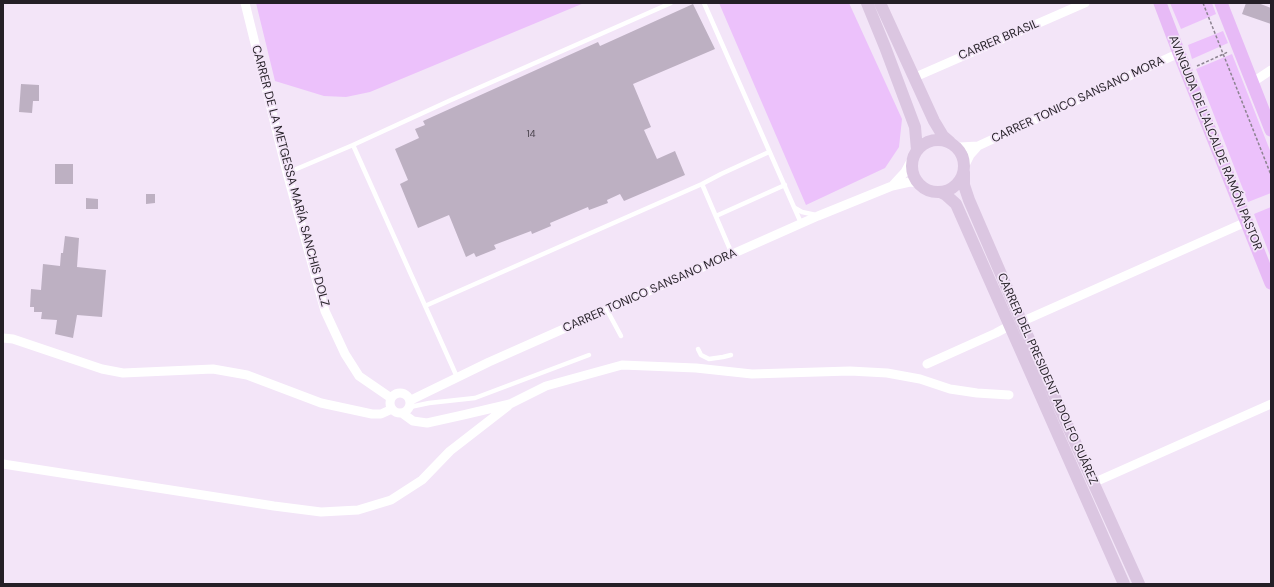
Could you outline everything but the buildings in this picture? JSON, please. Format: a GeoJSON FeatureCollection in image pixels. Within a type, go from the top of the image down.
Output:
{"type":"FeatureCollection","features":[{"type":"Feature","properties":{"kind":"main road"},"geometry":{"type":"LineString","coordinates":[[867,3],[886,47],[916,127],[915,154],[912,164],[912,172],[921,186],[929,190],[940,192],[946,191],[960,180],[964,170],[962,155],[957,148],[943,136],[934,121],[913,78],[880,3]]}},
{"type":"Feature","properties":{"kind":"main road","name":"AVINGUDA DE L'ALCALDE RAMÓN PASTOR"},"geometry":{"type":"LineString","coordinates":[[1160,3],[1271,283]]}},
{"type":"Feature","properties":{"kind":"main road"},"geometry":{"type":"LineString","coordinates":[[1221,3],[1271,130]]}},
{"type":"Feature","properties":{"kind":"main road"},"geometry":{"type":"LineString","coordinates":[[915,154],[925,143],[933,140],[942,140],[952,144]]}},
{"type":"Feature","properties":{"kind":"main road","name":"CARRER DEL PRESIDENT ADOLFO SUÁREZ"},"geometry":{"type":"LineString","coordinates":[[964,170],[964,184],[966,192],[1138,584]]}},
{"type":"Feature","properties":{"kind":"main road","name":"CARRER DEL PRESIDENT ADOLFO SUÁREZ"},"geometry":{"type":"LineString","coordinates":[[940,192],[956,204],[1124,584]]}},
{"type":"Feature","properties":{"kind":"street","name":"CARRER DE LA METGESSA MARÍA SANCHIS DOLZ"},"geometry":{"type":"LineString","coordinates":[[245,3],[287,173],[325,311],[345,354],[359,376],[391,398]]}},
{"type":"Feature","properties":{"kind":"street","name":"CARRER BRASIL"},"geometry":{"type":"LineString","coordinates":[[913,78],[1085,3]]}},
{"type":"Feature","properties":{"kind":"street","name":"CARRER TONICO SANSANO MORA"},"geometry":{"type":"LineString","coordinates":[[952,144],[960,147],[978,146],[1179,53]]}},
{"type":"Feature","properties":{"kind":"street"},"geometry":{"type":"LineString","coordinates":[[1253,82],[1271,70]]}},
{"type":"Feature","properties":{"kind":"street","name":"CARRER TONICO SANSANO MORA"},"geometry":{"type":"LineString","coordinates":[[964,170],[970,155],[978,146]]}},
{"type":"Feature","properties":{"kind":"street","name":"CARRER TONICO SANSANO MORA"},"geometry":{"type":"LineString","coordinates":[[892,186],[905,172],[915,154]]}},
{"type":"Feature","properties":{"kind":"street","name":"CARRER TONICO SANSANO MORA"},"geometry":{"type":"LineString","coordinates":[[410,404],[457,377],[818,216],[892,186],[910,182],[918,183]]}},
{"type":"Feature","properties":{"kind":"street"},"geometry":{"type":"LineString","coordinates":[[1022,322],[1246,222]]}},
{"type":"Feature","properties":{"kind":"street"},"geometry":{"type":"LineString","coordinates":[[927,364],[1009,326]]}},
{"type":"Feature","properties":{"kind":"street"},"geometry":{"type":"LineString","coordinates":[[3,338],[13,339],[102,369],[123,373],[213,370],[247,375],[321,403],[372,414],[381,414],[392,409]]}},
{"type":"Feature","properties":{"kind":"street"},"geometry":{"type":"LineString","coordinates":[[3,464],[274,506],[321,512],[358,510],[391,500],[422,480],[450,450],[510,404],[546,386],[622,365],[696,368],[752,374],[850,371],[887,373],[920,379],[950,389],[977,393],[1009,395]]}},
{"type":"Feature","properties":{"kind":"street"},"geometry":{"type":"LineString","coordinates":[[402,413],[406,411],[410,404],[408,396],[403,392],[395,393],[390,402],[392,409],[395,412],[402,413],[413,421],[427,423],[510,404]]}},
{"type":"Feature","properties":{"kind":"street"},"geometry":{"type":"LineString","coordinates":[[1093,483],[1271,404]]}},
{"type":"Feature","properties":{"kind":"lane"},"geometry":{"type":"LineString","coordinates":[[287,173],[671,3]]}},
{"type":"Feature","properties":{"kind":"lane"},"geometry":{"type":"LineString","coordinates":[[704,3],[769,152],[802,223]]}},
{"type":"Feature","properties":{"kind":"lane"},"geometry":{"type":"LineString","coordinates":[[353,145],[457,377]]}},
{"type":"Feature","properties":{"kind":"lane"},"geometry":{"type":"LineString","coordinates":[[425,306],[702,184],[769,152]]}},
{"type":"Feature","properties":{"kind":"lane"},"geometry":{"type":"LineString","coordinates":[[702,184],[732,254]]}},
{"type":"Feature","properties":{"kind":"lane"},"geometry":{"type":"LineString","coordinates":[[716,216],[785,185]]}},
{"type":"Feature","properties":{"kind":"lane"},"geometry":{"type":"LineString","coordinates":[[795,208],[802,212],[818,216]]}},
{"type":"Feature","properties":{"kind":"lane"},"geometry":{"type":"LineString","coordinates":[[607,310],[621,336]]}},
{"type":"Feature","properties":{"kind":"lane"},"geometry":{"type":"LineString","coordinates":[[698,349],[701,355],[708,360],[730,355]]}},
{"type":"Feature","properties":{"kind":"lane"},"geometry":{"type":"LineString","coordinates":[[410,404],[475,398],[588,355]]}},
{"type":"Feature","properties":{"kind":"path"},"geometry":{"type":"LineString","coordinates":[[1202,3],[1224,54],[1271,175]]}},
{"type":"Feature","properties":{"kind":"path"},"geometry":{"type":"LineString","coordinates":[[1186,71],[1232,51]]}},
{"type":"Feature","properties":{"kind":"shaded area"},"geometry":{"type":"Polygon","coordinates":[[[256,3],[584,3],[370,92],[346,97],[324,96],[275,81],[256,3]]]}},
{"type":"Feature","properties":{"kind":"shaded area"},"geometry":{"type":"Polygon","coordinates":[[[719,3],[849,3],[902,119],[899,147],[885,168],[806,205],[719,3]]]}},
{"type":"Feature","properties":{"kind":"shaded area"},"geometry":{"type":"Polygon","coordinates":[[[1170,3],[1212,3],[1216,14],[1181,29],[1170,3]]]}},
{"type":"Feature","properties":{"kind":"shaded area"},"geometry":{"type":"Polygon","coordinates":[[[1223,31],[1228,43],[1192,59],[1188,45],[1223,31]]]}},
{"type":"Feature","properties":{"kind":"shaded area"},"geometry":{"type":"Polygon","coordinates":[[[1232,54],[1271,153],[1271,193],[1248,202],[1196,69],[1232,54]]]}},
{"type":"Feature","properties":{"kind":"shaded area"},"geometry":{"type":"Polygon","coordinates":[[[1271,207],[1271,258],[1254,214],[1271,207]]]}}]}
